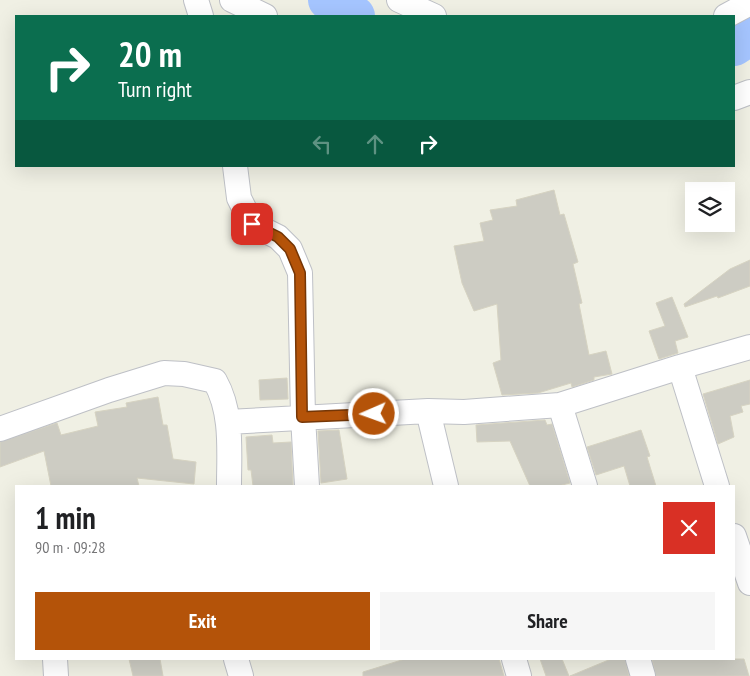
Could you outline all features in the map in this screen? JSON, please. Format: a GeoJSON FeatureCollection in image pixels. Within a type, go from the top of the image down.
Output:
{"type":"FeatureCollection","features":[{"type":"Feature","properties":{"kind":"street"},"geometry":{"type":"LineString","coordinates":[[196,0],[201,15]]}},
{"type":"Feature","properties":{"kind":"street"},"geometry":{"type":"LineString","coordinates":[[232,0],[263,15]]}},
{"type":"Feature","properties":{"kind":"street"},"geometry":{"type":"LineString","coordinates":[[399,0],[432,15]]}},
{"type":"Feature","properties":{"kind":"street"},"geometry":{"type":"LineString","coordinates":[[728,15],[750,3]]}},
{"type":"Feature","properties":{"kind":"street"},"geometry":{"type":"LineString","coordinates":[[735,98],[750,92]]}},
{"type":"Feature","properties":{"kind":"street"},"geometry":{"type":"LineString","coordinates":[[235,167],[239,198],[252,224],[278,237],[290,249],[300,273],[302,417],[307,485]]}},
{"type":"Feature","properties":{"kind":"street"},"geometry":{"type":"LineString","coordinates":[[228,422],[428,411],[464,412],[560,405],[750,347]]}},
{"type":"Feature","properties":{"kind":"street"},"geometry":{"type":"LineString","coordinates":[[680,367],[716,485]]}},
{"type":"Feature","properties":{"kind":"street"},"geometry":{"type":"LineString","coordinates":[[0,429],[109,390],[164,373],[184,374],[215,382],[223,397],[228,422],[229,485]]}},
{"type":"Feature","properties":{"kind":"street"},"geometry":{"type":"LineString","coordinates":[[560,405],[585,485]]}},
{"type":"Feature","properties":{"kind":"street"},"geometry":{"type":"LineString","coordinates":[[428,411],[446,485]]}},
{"type":"Feature","properties":{"kind":"street"},"geometry":{"type":"LineString","coordinates":[[735,539],[750,583]]}},
{"type":"Feature","properties":{"kind":"street"},"geometry":{"type":"LineString","coordinates":[[55,660],[56,676]]}},
{"type":"Feature","properties":{"kind":"street"},"geometry":{"type":"LineString","coordinates":[[236,660],[241,676]]}},
{"type":"Feature","properties":{"kind":"street"},"geometry":{"type":"LineString","coordinates":[[514,660],[519,676]]}},
{"type":"Feature","properties":{"kind":"street"},"geometry":{"type":"LineString","coordinates":[[638,660],[643,676]]}},
{"type":"Feature","properties":{"kind":"building"},"geometry":{"type":"Polygon","coordinates":[[[554,190],[560,215],[564,214],[578,262],[573,264],[582,303],[579,304],[589,355],[606,351],[612,374],[594,377],[594,380],[572,387],[571,383],[538,393],[502,395],[493,363],[501,360],[497,304],[474,311],[462,283],[454,246],[484,241],[480,223],[493,220],[490,210],[517,206],[516,200],[554,190]]]}},
{"type":"Feature","properties":{"kind":"building"},"geometry":{"type":"Polygon","coordinates":[[[750,260],[750,286],[718,298],[717,296],[685,307],[684,304],[730,269],[750,260]]]}},
{"type":"Feature","properties":{"kind":"building"},"geometry":{"type":"Polygon","coordinates":[[[672,297],[688,337],[675,341],[678,353],[659,359],[649,331],[665,326],[656,303],[672,297]]]}},
{"type":"Feature","properties":{"kind":"building"},"geometry":{"type":"Polygon","coordinates":[[[287,378],[288,399],[260,400],[259,380],[287,378]]]}},
{"type":"Feature","properties":{"kind":"building"},"geometry":{"type":"Polygon","coordinates":[[[750,380],[750,404],[741,406],[743,412],[730,416],[734,437],[718,444],[703,394],[750,380]]]}},
{"type":"Feature","properties":{"kind":"building"},"geometry":{"type":"Polygon","coordinates":[[[158,397],[163,425],[167,425],[173,459],[196,462],[194,484],[137,478],[139,485],[51,485],[44,451],[0,467],[0,442],[57,423],[61,435],[98,426],[95,412],[127,407],[126,403],[158,397]]]}},
{"type":"Feature","properties":{"kind":"building"},"geometry":{"type":"Polygon","coordinates":[[[545,420],[547,425],[552,424],[570,483],[562,485],[530,485],[510,441],[477,442],[476,425],[545,420]]]}},
{"type":"Feature","properties":{"kind":"building"},"geometry":{"type":"Polygon","coordinates":[[[339,430],[347,479],[321,483],[318,431],[339,430]]]}},
{"type":"Feature","properties":{"kind":"building"},"geometry":{"type":"Polygon","coordinates":[[[641,430],[650,456],[647,457],[656,485],[630,485],[624,466],[596,475],[587,447],[641,430]]]}},
{"type":"Feature","properties":{"kind":"building"},"geometry":{"type":"Polygon","coordinates":[[[272,435],[273,443],[291,442],[293,485],[253,485],[251,470],[248,470],[246,437],[272,435]]]}},
{"type":"Feature","properties":{"kind":"building"},"geometry":{"type":"Polygon","coordinates":[[[744,659],[749,676],[656,676],[652,660],[744,659]]]}},
{"type":"Feature","properties":{"kind":"building"},"geometry":{"type":"Polygon","coordinates":[[[129,660],[160,660],[163,676],[133,676],[129,660]]]}},
{"type":"Feature","properties":{"kind":"building"},"geometry":{"type":"Polygon","coordinates":[[[402,660],[499,660],[504,676],[363,676],[363,672],[402,660]]]}},
{"type":"Feature","properties":{"kind":"building"},"geometry":{"type":"Polygon","coordinates":[[[540,660],[562,660],[569,676],[546,676],[540,660]]]}},
{"type":"Feature","properties":{"kind":"building"},"geometry":{"type":"Polygon","coordinates":[[[609,660],[625,660],[629,676],[570,676],[609,660]]]}},
{"type":"Feature","properties":{"kind":"waterway"},"geometry":{"type":"LineString","coordinates":[[328,0],[353,15]]}},
{"type":"Feature","properties":{"kind":"waterway"},"geometry":{"type":"LineString","coordinates":[[735,45],[750,36]]}},
{"type":"Feature","properties":{"kind":"route"},"geometry":{"type":"LineString","coordinates":[[252,224],[278,237],[290,249],[300,273],[302,417],[374,414]]}}]}
